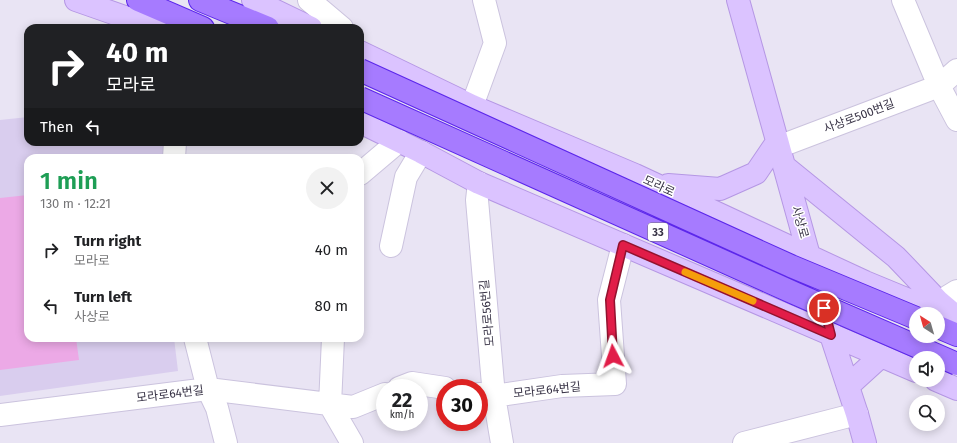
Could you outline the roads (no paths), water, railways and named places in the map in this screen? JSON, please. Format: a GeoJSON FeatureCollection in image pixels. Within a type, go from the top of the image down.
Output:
{"type":"FeatureCollection","features":[{"type":"Feature","properties":{"kind":"highway"},"geometry":{"type":"LineString","coordinates":[[138,0],[194,24]]}},
{"type":"Feature","properties":{"kind":"highway"},"geometry":{"type":"LineString","coordinates":[[200,0],[273,12]]}},
{"type":"Feature","properties":{"kind":"highway","name":"모라로"},"geometry":{"type":"LineString","coordinates":[[364,72],[791,266],[909,315]]}},
{"type":"Feature","properties":{"kind":"highway","name":"33"},"geometry":{"type":"LineString","coordinates":[[364,100],[794,294],[957,364]]}},
{"type":"Feature","properties":{"kind":"highway"},"geometry":{"type":"LineString","coordinates":[[945,330],[957,335]]}},
{"type":"Feature","properties":{"kind":"main road"},"geometry":{"type":"LineString","coordinates":[[76,0],[145,24]]}},
{"type":"Feature","properties":{"kind":"main road"},"geometry":{"type":"LineString","coordinates":[[252,0],[273,12],[302,24]]}},
{"type":"Feature","properties":{"kind":"main road","name":"사상로"},"geometry":{"type":"LineString","coordinates":[[738,0],[831,335],[865,443]]}},
{"type":"Feature","properties":{"kind":"main road","name":"모라로"},"geometry":{"type":"LineString","coordinates":[[364,54],[472,106],[654,183],[865,282],[957,320]]}},
{"type":"Feature","properties":{"kind":"main road"},"geometry":{"type":"LineString","coordinates":[[364,124],[479,183],[909,368]]}},
{"type":"Feature","properties":{"kind":"main road"},"geometry":{"type":"LineString","coordinates":[[654,183],[720,189],[756,173],[780,152],[896,257],[939,302],[957,316]]}},
{"type":"Feature","properties":{"kind":"main road"},"geometry":{"type":"LineString","coordinates":[[848,386],[881,356]]}},
{"type":"Feature","properties":{"kind":"main road"},"geometry":{"type":"LineString","coordinates":[[945,384],[957,389]]}},
{"type":"Feature","properties":{"kind":"street"},"geometry":{"type":"LineString","coordinates":[[309,0],[337,24]]}},
{"type":"Feature","properties":{"kind":"street"},"geometry":{"type":"LineString","coordinates":[[472,106],[496,43],[484,0]]}},
{"type":"Feature","properties":{"kind":"street"},"geometry":{"type":"LineString","coordinates":[[903,0],[939,86],[957,120]]}},
{"type":"Feature","properties":{"kind":"street"},"geometry":{"type":"LineString","coordinates":[[364,47],[382,63]]}},
{"type":"Feature","properties":{"kind":"street","name":"사상로500번길"},"geometry":{"type":"LineString","coordinates":[[780,152],[939,86],[957,70]]}},
{"type":"Feature","properties":{"kind":"street"},"geometry":{"type":"LineString","coordinates":[[364,171],[399,141]]}},
{"type":"Feature","properties":{"kind":"street"},"geometry":{"type":"LineString","coordinates":[[391,246],[406,177],[421,152]]}},
{"type":"Feature","properties":{"kind":"street","name":"모라로56번길"},"geometry":{"type":"LineString","coordinates":[[479,183],[477,200],[486,379]]}},
{"type":"Feature","properties":{"kind":"street","name":"모라로64번길"},"geometry":{"type":"LineString","coordinates":[[488,395],[562,386],[615,384],[610,300],[623,245]]}},
{"type":"Feature","properties":{"kind":"street"},"geometry":{"type":"LineString","coordinates":[[939,302],[957,291]]}},
{"type":"Feature","properties":{"kind":"street"},"geometry":{"type":"LineString","coordinates":[[196,342],[208,389],[217,408],[226,443]]}},
{"type":"Feature","properties":{"kind":"street"},"geometry":{"type":"LineString","coordinates":[[333,342],[330,405],[352,443]]}},
{"type":"Feature","properties":{"kind":"street","name":"모라로64번길"},"geometry":{"type":"LineString","coordinates":[[0,415],[208,389],[353,407],[376,398]]}},
{"type":"Feature","properties":{"kind":"street","name":"모라로56번길"},"geometry":{"type":"LineString","coordinates":[[488,398],[502,443]]}},
{"type":"Feature","properties":{"kind":"street"},"geometry":{"type":"LineString","coordinates":[[744,443],[857,414]]}}]}
